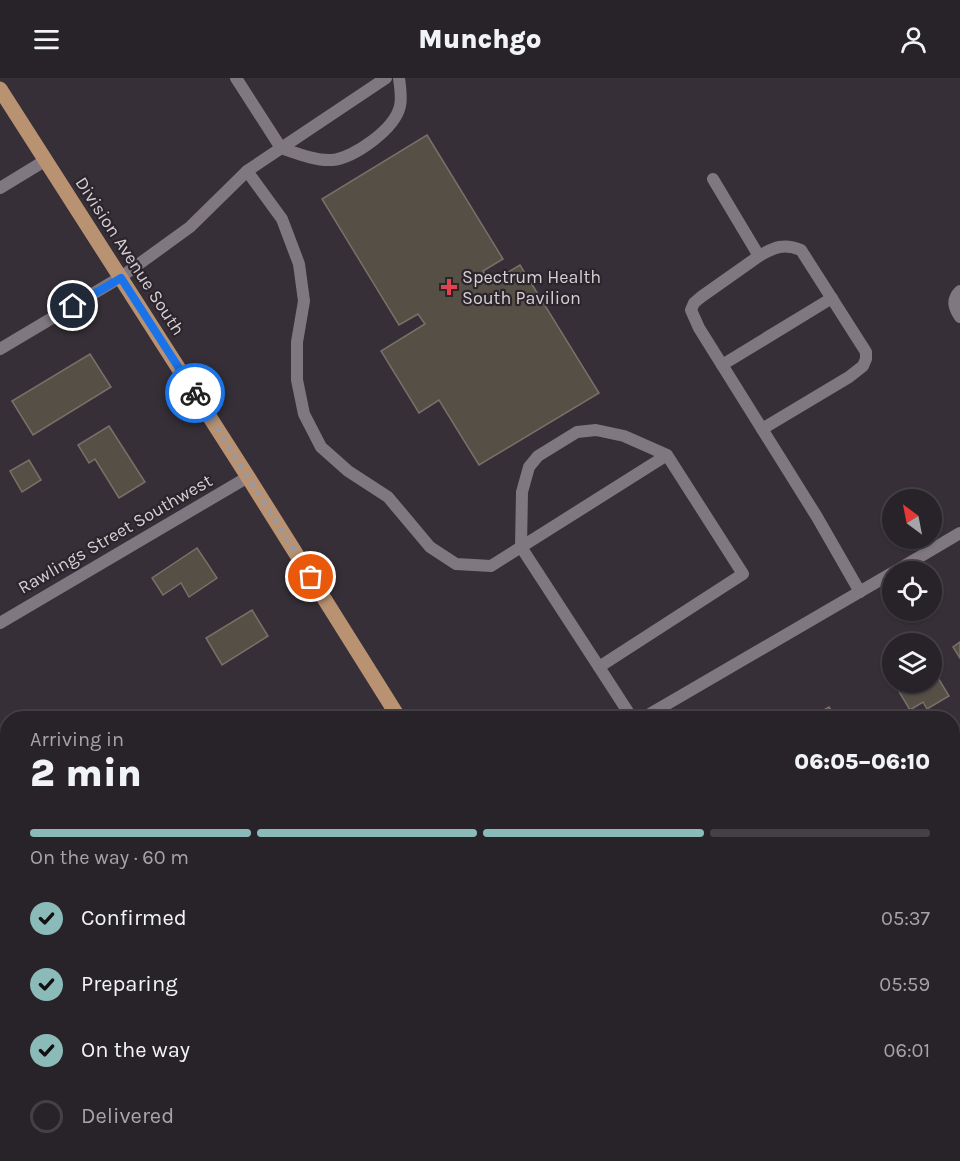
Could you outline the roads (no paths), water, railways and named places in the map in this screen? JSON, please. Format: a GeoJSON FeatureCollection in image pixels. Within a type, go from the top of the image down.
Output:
{"type":"FeatureCollection","features":[{"type":"Feature","properties":{"kind":"main road","name":"Division Avenue South"},"geometry":{"type":"LineString","coordinates":[[0,89],[395,711]]}},
{"type":"Feature","properties":{"kind":"street"},"geometry":{"type":"LineString","coordinates":[[236,78],[281,148],[310,157],[332,160],[349,155],[390,126],[400,106],[399,78]]}},
{"type":"Feature","properties":{"kind":"street"},"geometry":{"type":"LineString","coordinates":[[0,350],[121,278],[190,227],[247,171],[386,78]]}},
{"type":"Feature","properties":{"kind":"street"},"geometry":{"type":"LineString","coordinates":[[0,188],[46,160]]}},
{"type":"Feature","properties":{"kind":"street"},"geometry":{"type":"LineString","coordinates":[[247,171],[282,219],[299,264],[304,301],[297,342],[297,380],[304,414],[321,447],[348,471],[388,497],[430,547],[456,564],[491,566],[667,455]]}},
{"type":"Feature","properties":{"kind":"street"},"geometry":{"type":"LineString","coordinates":[[713,179],[759,256]]}},
{"type":"Feature","properties":{"kind":"street"},"geometry":{"type":"LineString","coordinates":[[762,429],[849,376],[863,366],[866,358],[866,352],[801,250],[791,246],[778,246],[759,256],[701,297],[694,303],[691,310],[699,328],[722,365],[762,429],[817,517],[860,592]]}},
{"type":"Feature","properties":{"kind":"street"},"geometry":{"type":"LineString","coordinates":[[960,291],[954,304],[960,317]]}},
{"type":"Feature","properties":{"kind":"street"},"geometry":{"type":"LineString","coordinates":[[722,365],[832,298]]}},
{"type":"Feature","properties":{"kind":"street"},"geometry":{"type":"LineString","coordinates":[[599,667],[743,574],[667,455],[624,436],[596,430],[577,432],[538,456],[529,467],[522,492],[521,547],[627,711]]}},
{"type":"Feature","properties":{"kind":"street","name":"Rawlings Street Southwest"},"geometry":{"type":"LineString","coordinates":[[0,623],[248,477]]}},
{"type":"Feature","properties":{"kind":"street"},"geometry":{"type":"LineString","coordinates":[[912,561],[960,533]]}},
{"type":"Feature","properties":{"kind":"street"},"geometry":{"type":"LineString","coordinates":[[655,711],[882,579]]}},
{"type":"Feature","properties":{"kind":"place","name":"Spectrum Health South Pavilion"},"geometry":{"type":"Point","coordinates":[449,287]}}]}
